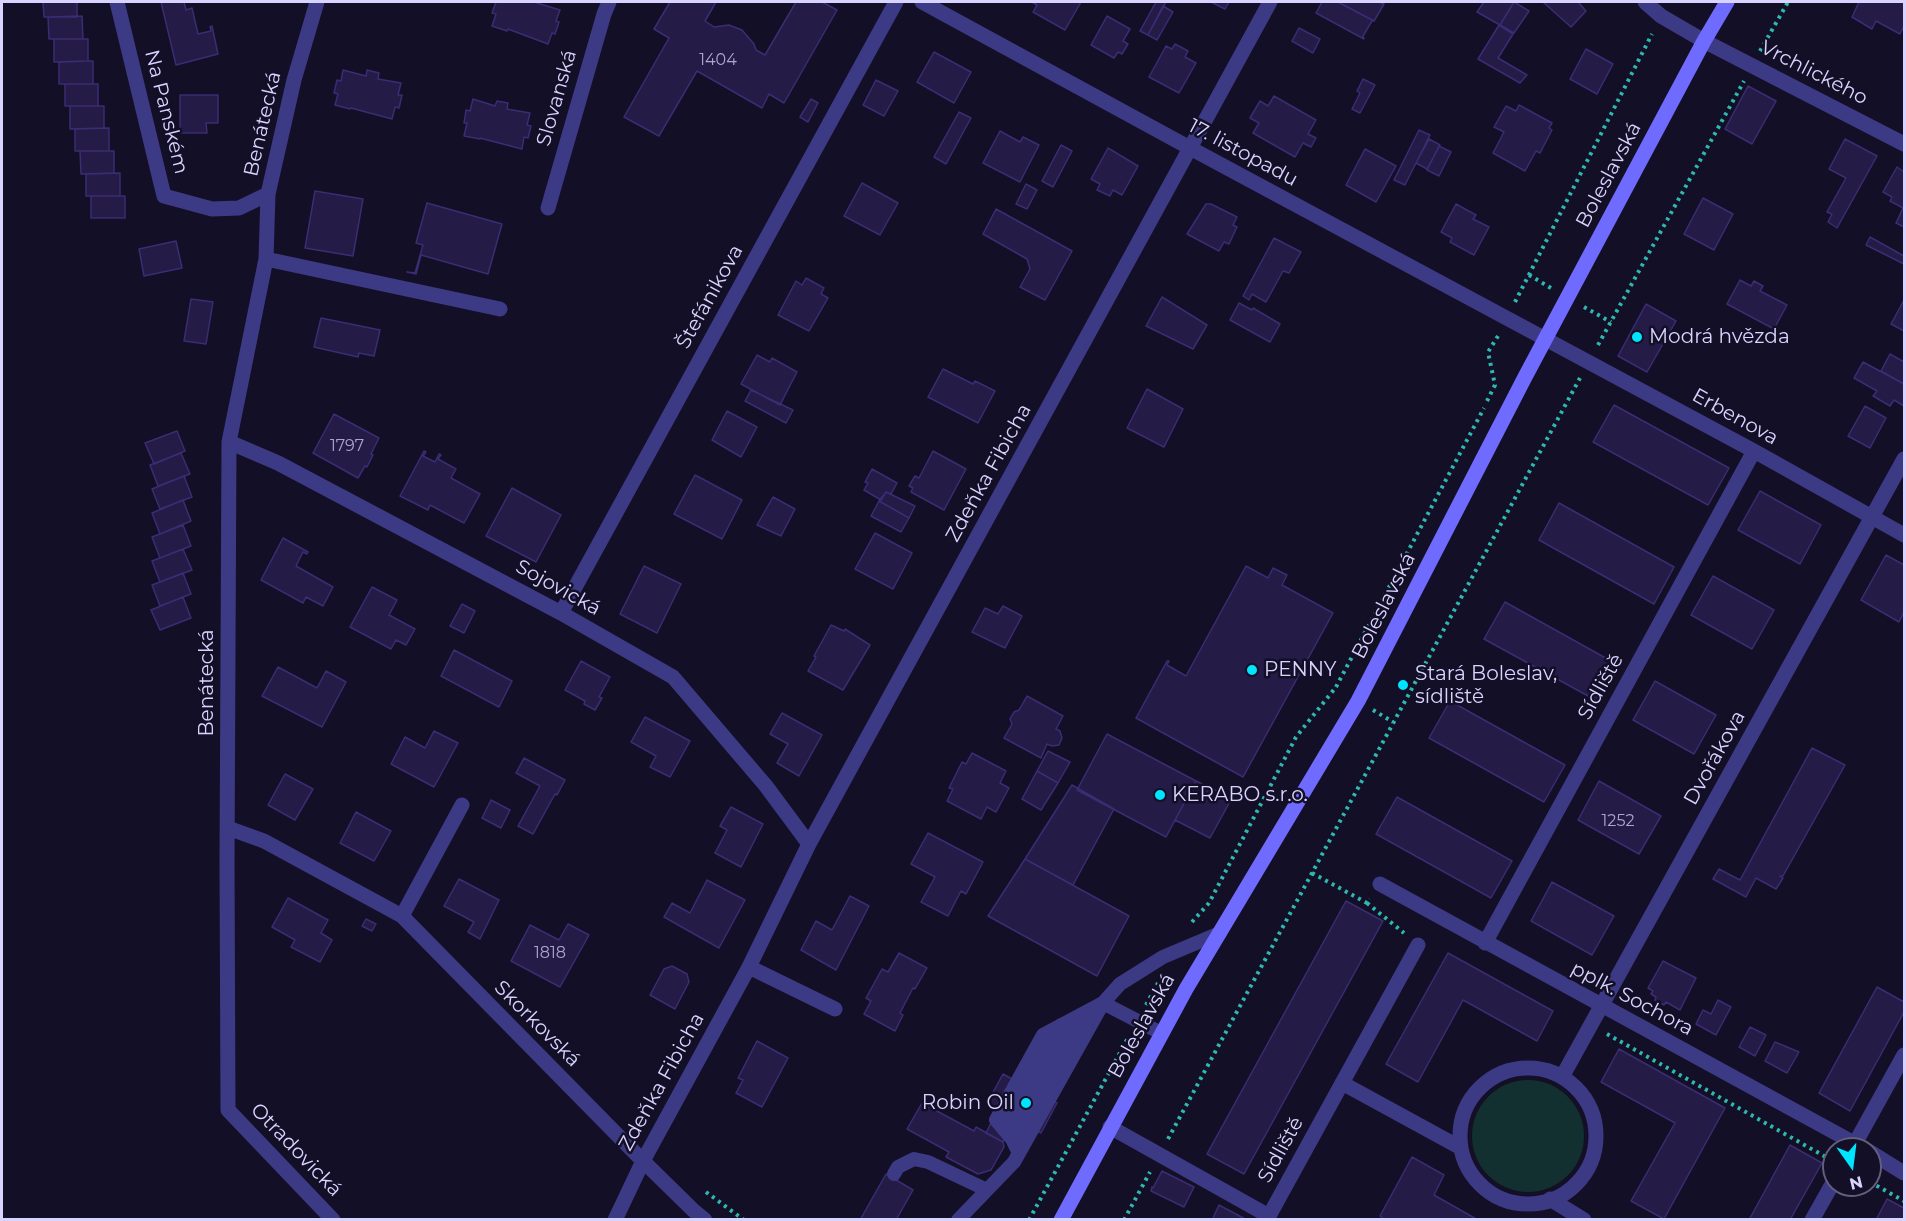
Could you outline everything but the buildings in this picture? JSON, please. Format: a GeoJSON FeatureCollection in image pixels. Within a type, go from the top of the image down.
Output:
{"type":"FeatureCollection","features":[{"type":"Feature","properties":{"kind":"main road","name":"Boleslavská"},"geometry":{"type":"LineString","coordinates":[[1060,1220],[1161,1033],[1358,701],[1545,339],[1704,40],[1727,2]]}},
{"type":"Feature","properties":{"kind":"street","name":"Na Panském"},"geometry":{"type":"LineString","coordinates":[[117,2],[164,196],[212,209],[239,208],[268,194]]}},
{"type":"Feature","properties":{"kind":"street","name":"Benátecká"},"geometry":{"type":"LineString","coordinates":[[228,1110],[229,442],[266,260],[268,194],[294,80],[317,2]]}},
{"type":"Feature","properties":{"kind":"street","name":"Slovanská"},"geometry":{"type":"LineString","coordinates":[[548,207],[609,2]]}},
{"type":"Feature","properties":{"kind":"street","name":"Štefánikova"},"geometry":{"type":"LineString","coordinates":[[561,612],[896,2]]}},
{"type":"Feature","properties":{"kind":"street","name":"17. listopadu"},"geometry":{"type":"LineString","coordinates":[[922,2],[1545,339]]}},
{"type":"Feature","properties":{"kind":"street","name":"Zdeňka Fibicha"},"geometry":{"type":"LineString","coordinates":[[615,1220],[643,1161],[749,967],[809,844],[1270,2]]}},
{"type":"Feature","properties":{"kind":"street","name":"Vrchlického"},"geometry":{"type":"LineString","coordinates":[[1645,2],[1661,16],[1704,40],[1905,144]]}},
{"type":"Feature","properties":{"kind":"street"},"geometry":{"type":"LineString","coordinates":[[266,260],[500,309]]}},
{"type":"Feature","properties":{"kind":"street","name":"Erbenova"},"geometry":{"type":"LineString","coordinates":[[1545,339],[1905,535]]}},
{"type":"Feature","properties":{"kind":"street","name":"Sojovická"},"geometry":{"type":"LineString","coordinates":[[229,442],[278,463],[561,612],[673,677],[766,786],[809,844]]}},
{"type":"Feature","properties":{"kind":"street","name":"Sídliště"},"geometry":{"type":"LineString","coordinates":[[1485,943],[1754,451]]}},
{"type":"Feature","properties":{"kind":"street","name":"Dvořákova"},"geometry":{"type":"LineString","coordinates":[[1562,1077],[1905,459]]}},
{"type":"Feature","properties":{"kind":"street"},"geometry":{"type":"LineString","coordinates":[[402,916],[462,805]]}},
{"type":"Feature","properties":{"kind":"street","name":"Skorkovská"},"geometry":{"type":"LineString","coordinates":[[228,828],[264,841],[402,916],[643,1161],[705,1220]]}},
{"type":"Feature","properties":{"kind":"street","name":"pplk. Sochora"},"geometry":{"type":"LineString","coordinates":[[1380,884],[1840,1137]]}},
{"type":"Feature","properties":{"kind":"street","name":"Sídliště"},"geometry":{"type":"LineString","coordinates":[[1110,1127],[1272,1218],[1342,1083],[1418,945]]}},
{"type":"Feature","properties":{"kind":"street"},"geometry":{"type":"LineString","coordinates":[[749,967],[836,1009]]}},
{"type":"Feature","properties":{"kind":"street"},"geometry":{"type":"LineString","coordinates":[[1863,1137],[1905,1055]]}},
{"type":"Feature","properties":{"kind":"street"},"geometry":{"type":"LineString","coordinates":[[1521,1068],[1535,1068],[1562,1077],[1582,1096],[1594,1121],[1594,1149],[1583,1174],[1563,1194],[1550,1199],[1528,1203],[1514,1202],[1493,1194],[1472,1174],[1461,1148],[1460,1127],[1466,1107],[1473,1095],[1489,1080],[1507,1071],[1521,1068]]}},
{"type":"Feature","properties":{"kind":"street"},"geometry":{"type":"LineString","coordinates":[[1342,1083],[1461,1148]]}},
{"type":"Feature","properties":{"kind":"street","name":"Otradovická"},"geometry":{"type":"LineString","coordinates":[[228,1110],[333,1220]]}},
{"type":"Feature","properties":{"kind":"street"},"geometry":{"type":"LineString","coordinates":[[1882,1159],[1905,1173]]}},
{"type":"Feature","properties":{"kind":"street"},"geometry":{"type":"LineString","coordinates":[[1812,1220],[1825,1197]]}},
{"type":"Feature","properties":{"kind":"street"},"geometry":{"type":"LineString","coordinates":[[1550,1199],[1584,1220]]}},
{"type":"Feature","properties":{"kind":"lane"},"geometry":{"type":"LineString","coordinates":[[958,1220],[1014,1162],[1103,1003],[1120,984],[1163,957],[1220,933]]}},
{"type":"Feature","properties":{"kind":"lane"},"geometry":{"type":"LineString","coordinates":[[1008,1135],[1061,1025],[1103,1003]]}},
{"type":"Feature","properties":{"kind":"lane"},"geometry":{"type":"LineString","coordinates":[[1103,1003],[1161,1033]]}},
{"type":"Feature","properties":{"kind":"lane"},"geometry":{"type":"LineString","coordinates":[[1008,1135],[1083,1014]]}},
{"type":"Feature","properties":{"kind":"lane"},"geometry":{"type":"LineString","coordinates":[[1008,1135],[1019,1153]]}},
{"type":"Feature","properties":{"kind":"lane"},"geometry":{"type":"LineString","coordinates":[[894,1174],[898,1167],[914,1159],[928,1162],[987,1190]]}},
{"type":"Feature","properties":{"kind":"path"},"geometry":{"type":"LineString","coordinates":[[1124,1220],[1588,362],[1788,2]]}},
{"type":"Feature","properties":{"kind":"path"},"geometry":{"type":"LineString","coordinates":[[1336,687],[1488,400],[1495,385],[1488,352],[1508,318],[1661,16]]}},
{"type":"Feature","properties":{"kind":"path"},"geometry":{"type":"LineString","coordinates":[[1312,873],[1367,903],[1418,945]]}},
{"type":"Feature","properties":{"kind":"path"},"geometry":{"type":"LineString","coordinates":[[1367,903],[1380,884]]}},
{"type":"Feature","properties":{"kind":"path"},"geometry":{"type":"LineString","coordinates":[[1591,1025],[1822,1154]]}},
{"type":"Feature","properties":{"kind":"path"},"geometry":{"type":"LineString","coordinates":[[697,1185],[744,1220]]}},
{"type":"Feature","properties":{"kind":"path"},"geometry":{"type":"LineString","coordinates":[[1882,1189],[1905,1201]]}},
{"type":"Feature","properties":{"kind":"green space"},"geometry":{"type":"Polygon","coordinates":[[[1528,1080],[1549,1084],[1568,1096],[1580,1115],[1584,1136],[1580,1157],[1568,1176],[1549,1188],[1528,1192],[1507,1188],[1488,1176],[1476,1157],[1472,1136],[1476,1115],[1488,1096],[1507,1084],[1528,1080]]]}},
{"type":"Feature","properties":{"kind":"place","name":"Modrá hvězda"},"geometry":{"type":"Point","coordinates":[1637,337]}},
{"type":"Feature","properties":{"kind":"place","name":"PENNY"},"geometry":{"type":"Point","coordinates":[1252,670]}},
{"type":"Feature","properties":{"kind":"place","name":"Stará Boleslav, sídliště"},"geometry":{"type":"Point","coordinates":[1403,685]}},
{"type":"Feature","properties":{"kind":"place","name":"KERABO s.r.o."},"geometry":{"type":"Point","coordinates":[1160,795]}},
{"type":"Feature","properties":{"kind":"place","name":"Robin Oil"},"geometry":{"type":"Point","coordinates":[1026,1103]}}]}
